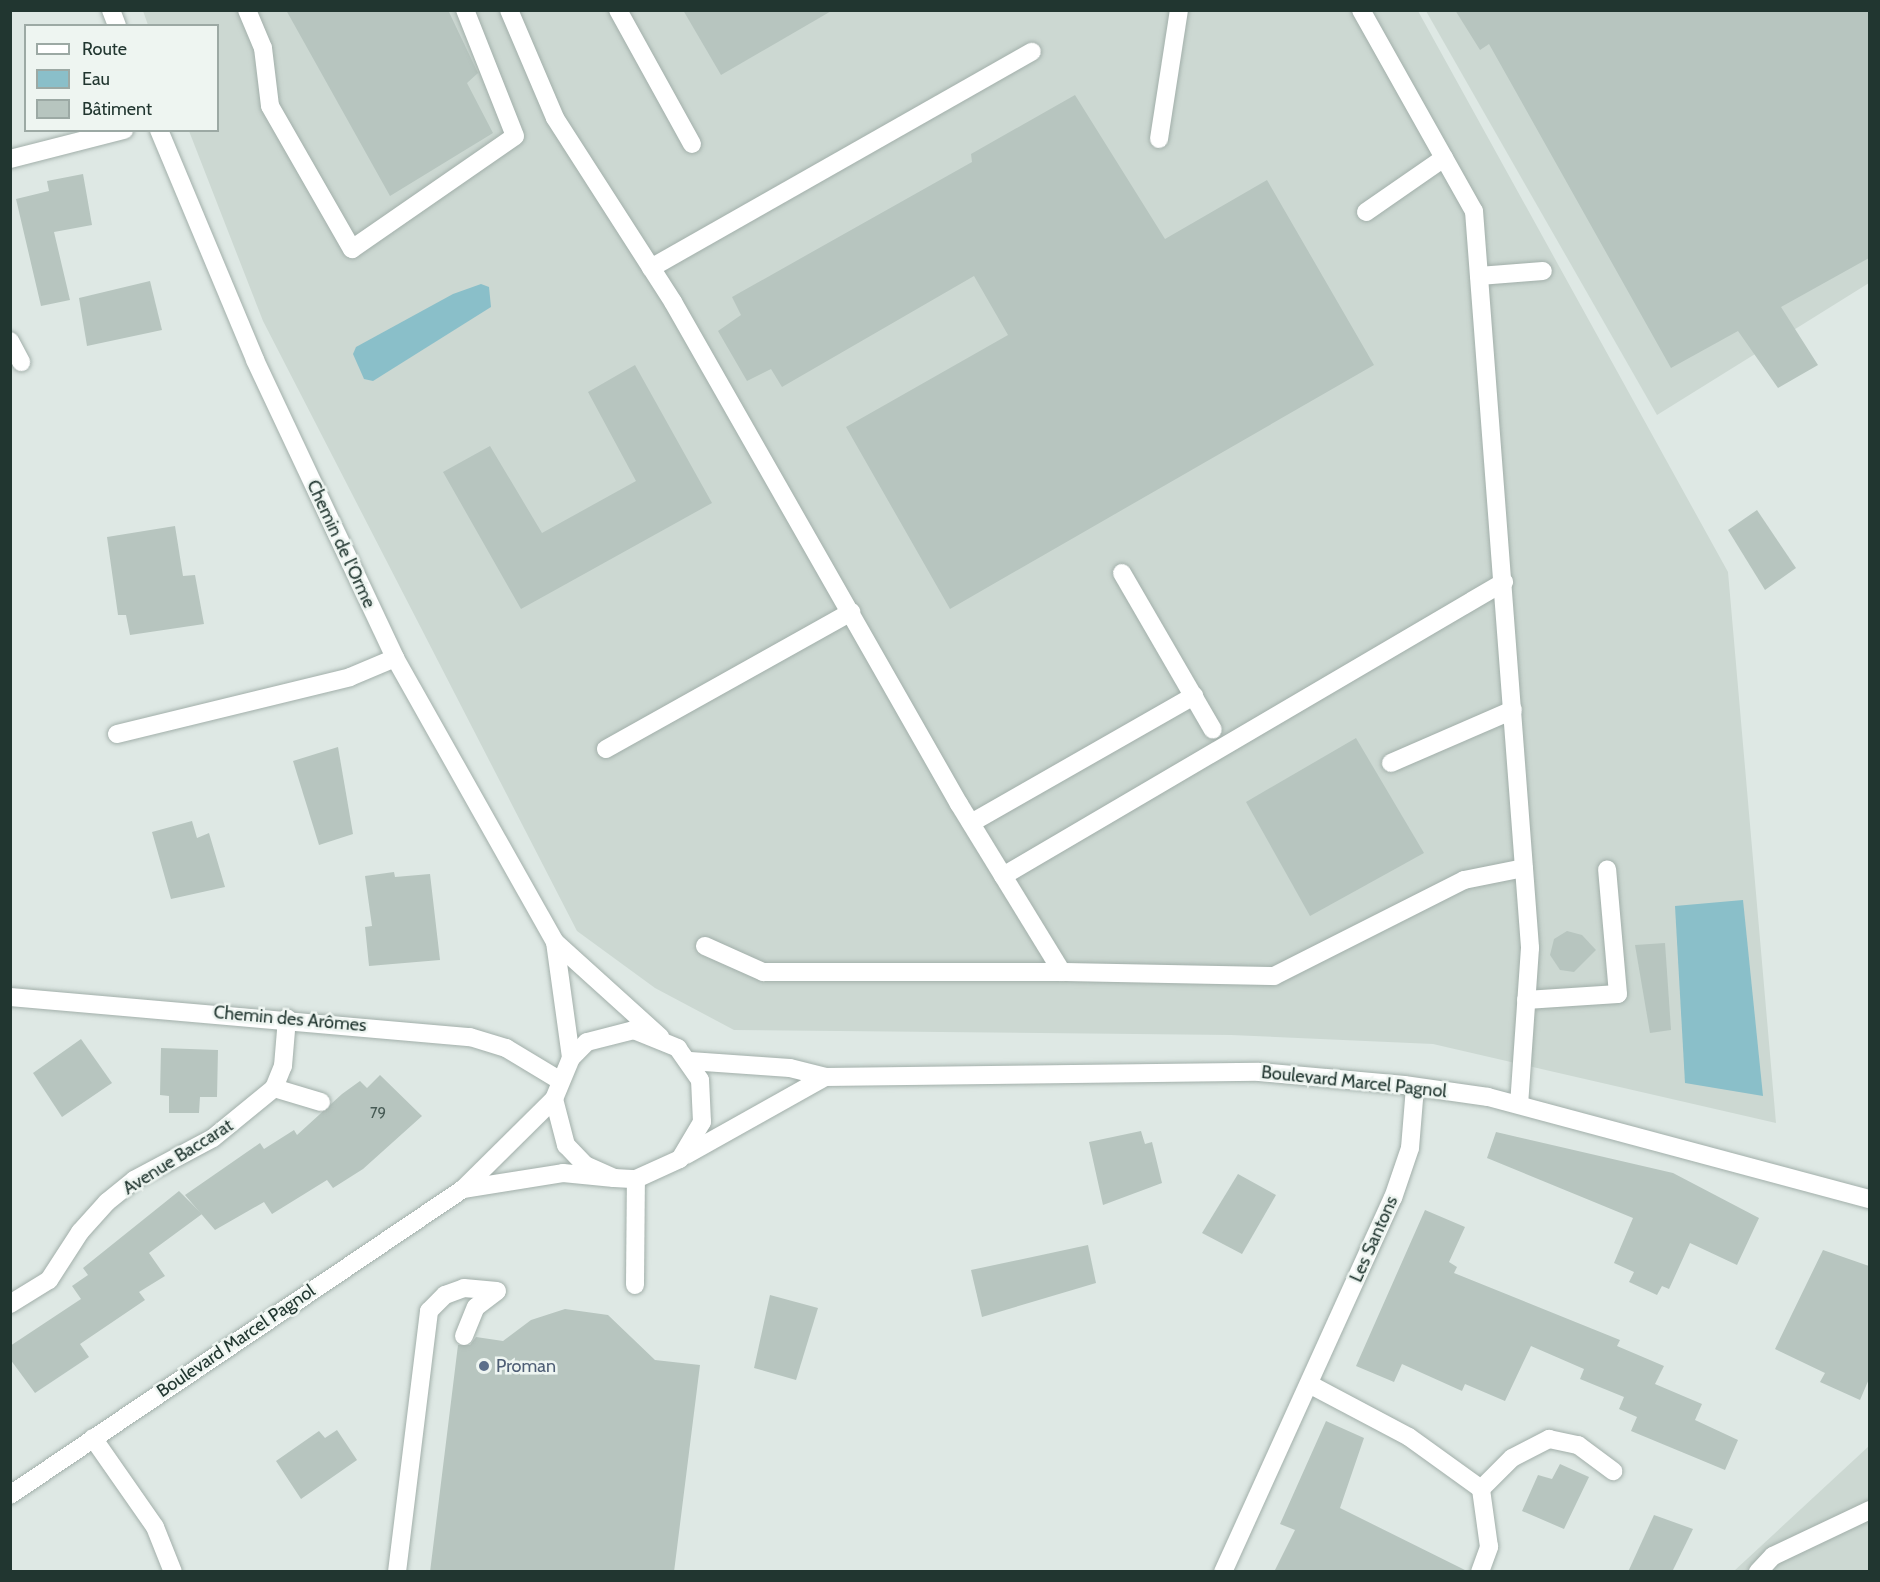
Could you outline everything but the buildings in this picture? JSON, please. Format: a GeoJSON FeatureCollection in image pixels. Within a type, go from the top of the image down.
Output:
{"type":"FeatureCollection","features":[{"type":"Feature","properties":{"kind":"street"},"geometry":{"type":"LineString","coordinates":[[248,10],[263,48],[270,106],[352,249],[515,136],[465,10]]}},
{"type":"Feature","properties":{"kind":"street"},"geometry":{"type":"LineString","coordinates":[[509,10],[555,118],[651,268],[971,823],[1062,972]]}},
{"type":"Feature","properties":{"kind":"street"},"geometry":{"type":"LineString","coordinates":[[618,10],[692,144]]}},
{"type":"Feature","properties":{"kind":"street"},"geometry":{"type":"LineString","coordinates":[[1159,139],[1179,10]]}},
{"type":"Feature","properties":{"kind":"street"},"geometry":{"type":"LineString","coordinates":[[1361,10],[1474,211],[1504,582],[1530,948],[1519,1104]]}},
{"type":"Feature","properties":{"kind":"street"},"geometry":{"type":"LineString","coordinates":[[651,268],[1032,52]]}},
{"type":"Feature","properties":{"kind":"street"},"geometry":{"type":"LineString","coordinates":[[10,159],[116,132]]}},
{"type":"Feature","properties":{"kind":"street","name":"Chemin de l'Orme"},"geometry":{"type":"LineString","coordinates":[[160,132],[255,360],[395,658],[555,942],[660,1037]]}},
{"type":"Feature","properties":{"kind":"street"},"geometry":{"type":"LineString","coordinates":[[1366,212],[1444,158]]}},
{"type":"Feature","properties":{"kind":"street"},"geometry":{"type":"LineString","coordinates":[[1479,276],[1543,271]]}},
{"type":"Feature","properties":{"kind":"street"},"geometry":{"type":"LineString","coordinates":[[10,341],[21,362]]}},
{"type":"Feature","properties":{"kind":"street"},"geometry":{"type":"LineString","coordinates":[[1122,573],[1213,730]]}},
{"type":"Feature","properties":{"kind":"street"},"geometry":{"type":"LineString","coordinates":[[1003,876],[1504,582]]}},
{"type":"Feature","properties":{"kind":"street"},"geometry":{"type":"LineString","coordinates":[[606,749],[851,612]]}},
{"type":"Feature","properties":{"kind":"street"},"geometry":{"type":"LineString","coordinates":[[117,734],[350,677],[395,658]]}},
{"type":"Feature","properties":{"kind":"street"},"geometry":{"type":"LineString","coordinates":[[971,823],[1194,696]]}},
{"type":"Feature","properties":{"kind":"street"},"geometry":{"type":"LineString","coordinates":[[1391,763],[1513,710]]}},
{"type":"Feature","properties":{"kind":"street"},"geometry":{"type":"LineString","coordinates":[[705,946],[763,972],[1062,972],[1274,976],[1464,880],[1524,868]]}},
{"type":"Feature","properties":{"kind":"street"},"geometry":{"type":"LineString","coordinates":[[1526,1000],[1618,994],[1607,869]]}},
{"type":"Feature","properties":{"kind":"street","name":"Chemin de l'Orme"},"geometry":{"type":"LineString","coordinates":[[555,942],[571,1058]]}},
{"type":"Feature","properties":{"kind":"street","name":"Chemin des Arômes"},"geometry":{"type":"LineString","coordinates":[[10,997],[287,1018],[470,1037],[506,1048],[559,1080]]}},
{"type":"Feature","properties":{"kind":"street"},"geometry":{"type":"LineString","coordinates":[[287,1018],[283,1066],[274,1088],[321,1102]]}},
{"type":"Feature","properties":{"kind":"street"},"geometry":{"type":"LineString","coordinates":[[610,1032],[660,1037],[690,1061],[700,1080],[703,1112],[692,1144],[680,1159],[658,1173],[636,1179],[614,1178],[585,1165],[566,1145],[554,1099],[559,1080],[571,1058],[587,1042],[610,1032]]}},
{"type":"Feature","properties":{"kind":"street","name":"Boulevard Marcel Pagnol"},"geometry":{"type":"LineString","coordinates":[[690,1061],[790,1068],[825,1077],[1259,1072],[1414,1087],[1519,1104],[1869,1199]]}},
{"type":"Feature","properties":{"kind":"street","name":"Boulevard Marcel Pagnol"},"geometry":{"type":"LineString","coordinates":[[680,1159],[825,1077]]}},
{"type":"Feature","properties":{"kind":"street","name":"Les Santons"},"geometry":{"type":"LineString","coordinates":[[1223,1572],[1393,1198],[1410,1148],[1414,1087]]}},
{"type":"Feature","properties":{"kind":"street","name":"Avenue Baccarat"},"geometry":{"type":"LineString","coordinates":[[10,1304],[49,1280],[80,1232],[107,1202],[134,1180],[213,1138],[274,1088]]}},
{"type":"Feature","properties":{"kind":"street","name":"Boulevard Marcel Pagnol"},"geometry":{"type":"LineString","coordinates":[[10,1495],[463,1189],[554,1099]]}},
{"type":"Feature","properties":{"kind":"street","name":"Boulevard Marcel Pagnol"},"geometry":{"type":"LineString","coordinates":[[463,1189],[563,1173],[614,1178]]}},
{"type":"Feature","properties":{"kind":"street"},"geometry":{"type":"LineString","coordinates":[[635,1285],[636,1179]]}},
{"type":"Feature","properties":{"kind":"street"},"geometry":{"type":"LineString","coordinates":[[397,1572],[429,1311],[445,1295],[464,1288],[497,1291],[476,1307],[464,1336]]}},
{"type":"Feature","properties":{"kind":"street"},"geometry":{"type":"LineString","coordinates":[[1309,1384],[1409,1437],[1481,1489],[1489,1547],[1480,1572]]}},
{"type":"Feature","properties":{"kind":"street"},"geometry":{"type":"LineString","coordinates":[[93,1438],[155,1527],[173,1572]]}},
{"type":"Feature","properties":{"kind":"street"},"geometry":{"type":"LineString","coordinates":[[1481,1489],[1512,1458],[1549,1439],[1578,1445],[1613,1471]]}},
{"type":"Feature","properties":{"kind":"street"},"geometry":{"type":"LineString","coordinates":[[1758,1572],[1773,1556],[1869,1510]]}},
{"type":"Feature","properties":{"kind":"shaded area"},"geometry":{"type":"Polygon","coordinates":[[[143,11],[1418,11],[1728,572],[1776,1123],[1433,1044],[1231,1035],[734,1030],[655,988],[577,931],[263,321],[189,132],[219,132],[219,24],[148,24],[143,11]]]}},
{"type":"Feature","properties":{"kind":"shaded area"},"geometry":{"type":"Polygon","coordinates":[[[1426,11],[1869,11],[1869,283],[1657,415],[1426,11]]]}},
{"type":"Feature","properties":{"kind":"shaded area"},"geometry":{"type":"Polygon","coordinates":[[[1869,1446],[1869,1571],[1734,1571],[1869,1446]]]}},
{"type":"Feature","properties":{"kind":"water"},"geometry":{"type":"Polygon","coordinates":[[[481,284],[489,287],[491,307],[373,381],[364,379],[353,354],[356,347],[453,294],[481,284]]]}},
{"type":"Feature","properties":{"kind":"water"},"geometry":{"type":"Polygon","coordinates":[[[1743,900],[1763,1096],[1685,1083],[1675,906],[1743,900]]]}},
{"type":"Feature","properties":{"kind":"place","name":"Proman"},"geometry":{"type":"Point","coordinates":[484,1366]}}]}
